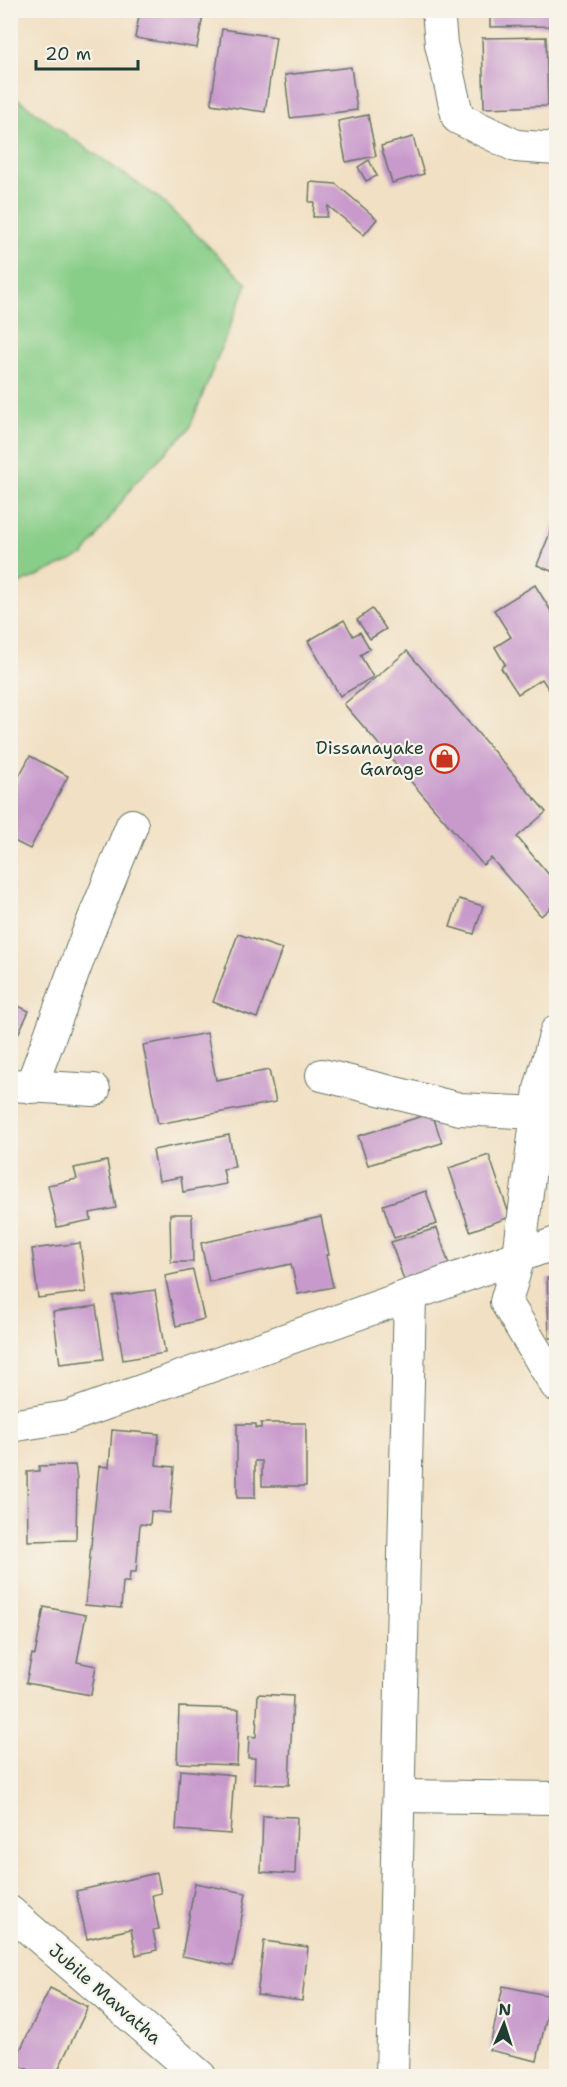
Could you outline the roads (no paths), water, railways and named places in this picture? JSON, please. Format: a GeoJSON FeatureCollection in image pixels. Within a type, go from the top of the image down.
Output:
{"type":"FeatureCollection","features":[{"type":"Feature","properties":{"kind":"street"},"geometry":{"type":"LineString","coordinates":[[438,10],[441,44],[458,118],[516,146],[556,148]]}},
{"type":"Feature","properties":{"kind":"street"},"geometry":{"type":"LineString","coordinates":[[94,1090],[21,1086],[86,938],[132,825]]}},
{"type":"Feature","properties":{"kind":"street"},"geometry":{"type":"LineString","coordinates":[[556,1032],[540,1089],[519,1256],[506,1302],[556,1385]]}},
{"type":"Feature","properties":{"kind":"street"},"geometry":{"type":"LineString","coordinates":[[322,1075],[460,1109],[537,1113]]}},
{"type":"Feature","properties":{"kind":"street"},"geometry":{"type":"LineString","coordinates":[[10,1425],[68,1416],[556,1243]]}},
{"type":"Feature","properties":{"kind":"street"},"geometry":{"type":"LineString","coordinates":[[392,2076],[410,1295]]}},
{"type":"Feature","properties":{"kind":"street"},"geometry":{"type":"LineString","coordinates":[[399,1796],[556,1798]]}},
{"type":"Feature","properties":{"kind":"street","name":"Jubile Mawatha"},"geometry":{"type":"LineString","coordinates":[[10,1912],[201,2076]]}},
{"type":"Feature","properties":{"kind":"place","name":"Dissanayake Garage"},"geometry":{"type":"Point","coordinates":[445,758]}}]}
